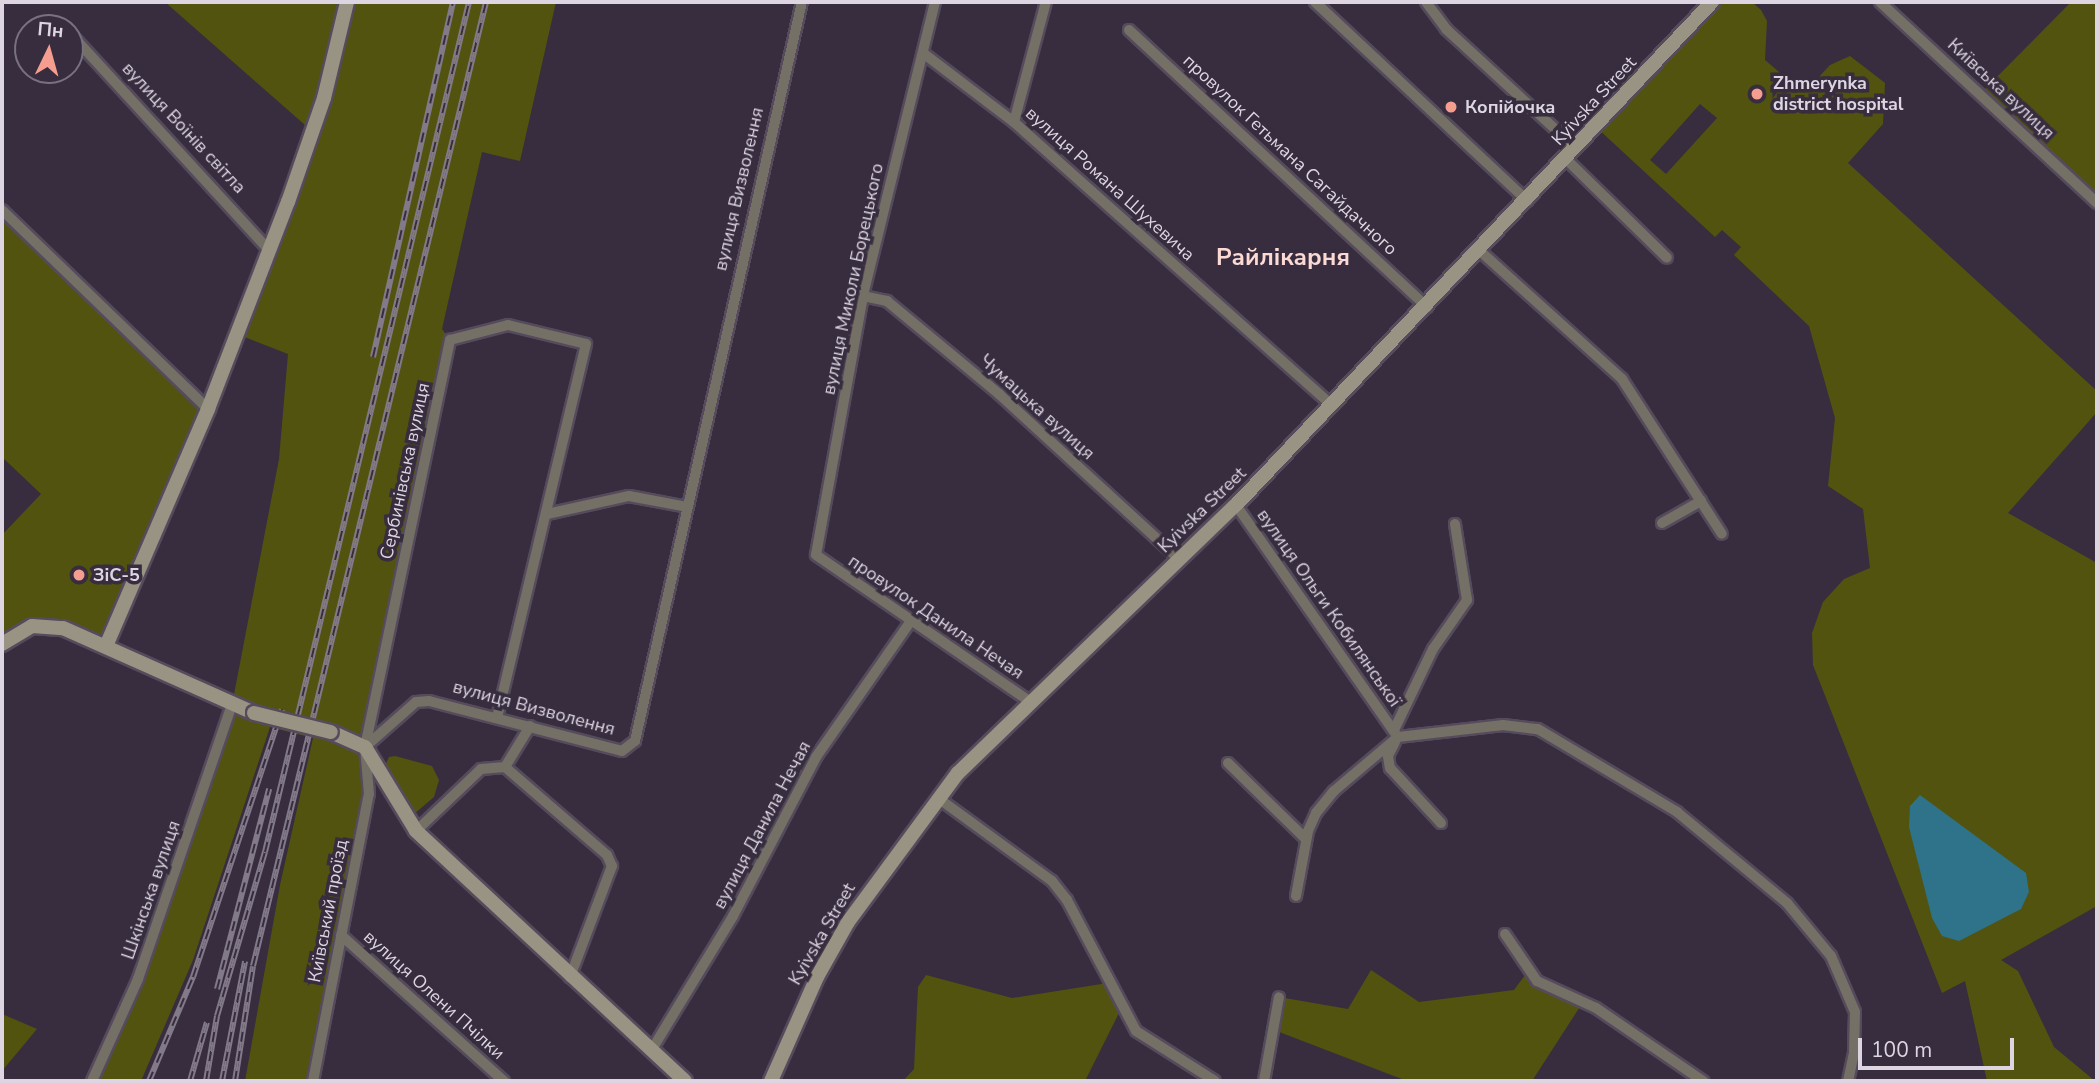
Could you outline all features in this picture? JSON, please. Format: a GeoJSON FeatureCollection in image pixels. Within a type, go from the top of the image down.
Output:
{"type":"FeatureCollection","features":[{"type":"Feature","properties":{"kind":"street"},"geometry":{"type":"LineString","coordinates":[[106,646],[208,409],[270,250],[314,132],[347,2]]}},
{"type":"Feature","properties":{"kind":"street","name":"вулиця Визволення"},"geometry":{"type":"LineString","coordinates":[[365,747],[416,702],[497,716],[622,751],[630,749],[802,2]]}},
{"type":"Feature","properties":{"kind":"street","name":"вулиця Миколи Борецького"},"geometry":{"type":"LineString","coordinates":[[822,562],[816,552],[863,296],[935,2]]}},
{"type":"Feature","properties":{"kind":"street"},"geometry":{"type":"LineString","coordinates":[[1014,122],[1046,2]]}},
{"type":"Feature","properties":{"kind":"street"},"geometry":{"type":"LineString","coordinates":[[1315,2],[1528,201]]}},
{"type":"Feature","properties":{"kind":"street"},"geometry":{"type":"LineString","coordinates":[[1426,2],[1446,29],[1571,154],[1667,257]]}},
{"type":"Feature","properties":{"kind":"street","name":"Kyivska Street"},"geometry":{"type":"LineString","coordinates":[[771,1081],[837,941],[938,797],[1029,701],[1236,505],[1528,201],[1712,2]]}},
{"type":"Feature","properties":{"kind":"street","name":"Київська вулиця"},"geometry":{"type":"LineString","coordinates":[[1880,2],[2097,203]]}},
{"type":"Feature","properties":{"kind":"street","name":"провулок Гетьмана Сагайдачного"},"geometry":{"type":"LineString","coordinates":[[1129,30],[1427,307]]}},
{"type":"Feature","properties":{"kind":"street","name":"вулиця Воїнів світла"},"geometry":{"type":"LineString","coordinates":[[84,48],[270,250]]}},
{"type":"Feature","properties":{"kind":"street","name":"вулиця Романа Шухевича"},"geometry":{"type":"LineString","coordinates":[[923,53],[1014,122],[1332,405]]}},
{"type":"Feature","properties":{"kind":"street"},"geometry":{"type":"LineString","coordinates":[[2,210],[208,409]]}},
{"type":"Feature","properties":{"kind":"street"},"geometry":{"type":"LineString","coordinates":[[1480,251],[1622,379],[1721,534]]}},
{"type":"Feature","properties":{"kind":"street","name":"Чумацька вулиця"},"geometry":{"type":"LineString","coordinates":[[863,296],[887,302],[999,394],[1178,559]]}},
{"type":"Feature","properties":{"kind":"street","name":"Сербинівська вулиця"},"geometry":{"type":"LineString","coordinates":[[365,747],[450,340],[509,325],[586,344],[547,514]]}},
{"type":"Feature","properties":{"kind":"street"},"geometry":{"type":"LineString","coordinates":[[497,716],[547,514],[629,496],[687,507]]}},
{"type":"Feature","properties":{"kind":"street"},"geometry":{"type":"LineString","coordinates":[[1662,523],[1701,500]]}},
{"type":"Feature","properties":{"kind":"street","name":"вулиця Ольги Кобилянської"},"geometry":{"type":"LineString","coordinates":[[1236,505],[1396,733]]}},
{"type":"Feature","properties":{"kind":"street","name":"вулиця Ольги Кобилянської"},"geometry":{"type":"LineString","coordinates":[[1441,823],[1390,768],[1388,756],[1433,649],[1467,600],[1455,524]]}},
{"type":"Feature","properties":{"kind":"street","name":"провулок Данила Нечая"},"geometry":{"type":"LineString","coordinates":[[822,562],[1029,701]]}},
{"type":"Feature","properties":{"kind":"street","name":"вулиця Данила Нечая"},"geometry":{"type":"LineString","coordinates":[[651,1051],[733,916],[816,757],[911,621]]}},
{"type":"Feature","properties":{"kind":"street"},"geometry":{"type":"LineString","coordinates":[[2,644],[23,629],[52,625],[106,646],[232,705],[331,732],[365,747],[416,831],[570,977],[685,1081]]}},
{"type":"Feature","properties":{"kind":"street","name":"Шкінська вулиця"},"geometry":{"type":"LineString","coordinates":[[92,1081],[138,979],[232,705]]}},
{"type":"Feature","properties":{"kind":"street"},"geometry":{"type":"LineString","coordinates":[[1296,897],[1312,819],[1329,795],[1396,733],[1503,725],[1544,730],[1685,819],[1787,904],[1831,956],[1854,1012],[1854,1053],[1848,1081]]}},
{"type":"Feature","properties":{"kind":"street"},"geometry":{"type":"LineString","coordinates":[[506,767],[530,726]]}},
{"type":"Feature","properties":{"kind":"street","name":"Київський проїзд"},"geometry":{"type":"LineString","coordinates":[[313,1081],[369,794],[365,747]]}},
{"type":"Feature","properties":{"kind":"street"},"geometry":{"type":"LineString","coordinates":[[1228,763],[1306,839]]}},
{"type":"Feature","properties":{"kind":"street"},"geometry":{"type":"LineString","coordinates":[[416,831],[481,769],[506,767],[607,855],[612,866],[570,977]]}},
{"type":"Feature","properties":{"kind":"street"},"geometry":{"type":"LineString","coordinates":[[938,797],[1052,881],[1067,900],[1136,1031],[1215,1081]]}},
{"type":"Feature","properties":{"kind":"street"},"geometry":{"type":"LineString","coordinates":[[1505,934],[1537,981],[1596,1009],[1703,1081]]}},
{"type":"Feature","properties":{"kind":"street","name":"вулиця Олени Пчілки"},"geometry":{"type":"LineString","coordinates":[[341,936],[504,1081]]}},
{"type":"Feature","properties":{"kind":"street"},"geometry":{"type":"LineString","coordinates":[[1264,1081],[1279,997]]}},
{"type":"Feature","properties":{"kind":"shaded area"},"geometry":{"type":"Polygon","coordinates":[[[165,2],[556,2],[520,161],[482,152],[442,329],[450,340],[365,746],[369,769],[313,1081],[245,1081],[280,885],[313,738],[270,727],[193,960],[141,1081],[92,1081],[108,1051],[232,705],[279,459],[288,354],[237,334],[313,132],[165,2]]]}},
{"type":"Feature","properties":{"kind":"shaded area"},"geometry":{"type":"Polygon","coordinates":[[[1712,2],[1752,2],[1761,10],[1767,21],[1765,60],[1804,93],[1830,65],[1850,56],[1885,83],[1883,124],[1848,163],[2097,391],[2097,412],[2008,513],[2097,563],[2097,906],[2001,960],[2018,971],[2054,1047],[2095,1081],[1987,1081],[1965,981],[1942,993],[1813,665],[1812,633],[1823,602],[1844,579],[1870,568],[1863,509],[1828,486],[1835,418],[1809,326],[1734,255],[1741,247],[1722,230],[1715,237],[1596,127],[1712,2]],[[1700,104],[1650,160],[1666,174],[1717,118],[1700,104]]]}},
{"type":"Feature","properties":{"kind":"shaded area"},"geometry":{"type":"Polygon","coordinates":[[[2071,2],[2097,2],[2097,203],[1980,94],[2071,2]]]}},
{"type":"Feature","properties":{"kind":"shaded area"},"geometry":{"type":"Polygon","coordinates":[[[2,210],[208,409],[106,646],[52,625],[2,644],[2,535],[41,494],[2,457],[2,210]]]}},
{"type":"Feature","properties":{"kind":"shaded area"},"geometry":{"type":"Polygon","coordinates":[[[395,756],[432,766],[439,780],[434,797],[407,820],[382,772],[389,757],[395,756]]]}},
{"type":"Feature","properties":{"kind":"shaded area"},"geometry":{"type":"Polygon","coordinates":[[[1371,970],[1419,1002],[1514,990],[1528,971],[1583,1002],[1532,1081],[1407,1081],[1274,1030],[1279,997],[1348,1009],[1371,970]]]}},
{"type":"Feature","properties":{"kind":"shaded area"},"geometry":{"type":"Polygon","coordinates":[[[926,975],[1012,998],[1108,983],[1122,1007],[1085,1081],[903,1081],[914,1069],[918,987],[926,975]]]}},
{"type":"Feature","properties":{"kind":"shaded area"},"geometry":{"type":"Polygon","coordinates":[[[2,1014],[37,1029],[2,1071],[2,1014]]]}},
{"type":"Feature","properties":{"kind":"water"},"geometry":{"type":"Polygon","coordinates":[[[1920,795],[2026,873],[2029,892],[2021,909],[1959,941],[1942,936],[1932,918],[1909,827],[1910,806],[1920,795]]]}},
{"type":"Feature","properties":{"kind":"railway"},"geometry":{"type":"LineString","coordinates":[[373,357],[453,2]]}},
{"type":"Feature","properties":{"kind":"railway"},"geometry":{"type":"LineString","coordinates":[[206,1081],[217,1016],[265,852],[469,2]]}},
{"type":"Feature","properties":{"kind":"railway"},"geometry":{"type":"LineString","coordinates":[[235,1081],[253,966],[486,2]]}},
{"type":"Feature","properties":{"kind":"railway"},"geometry":{"type":"LineString","coordinates":[[149,1081],[193,977],[282,709]]}},
{"type":"Feature","properties":{"kind":"railway"},"geometry":{"type":"LineString","coordinates":[[217,989],[269,789]]}},
{"type":"Feature","properties":{"kind":"railway"},"geometry":{"type":"LineString","coordinates":[[222,1081],[245,961]]}},
{"type":"Feature","properties":{"kind":"railway"},"geometry":{"type":"LineString","coordinates":[[190,1081],[207,1022]]}},
{"type":"Feature","properties":{"kind":"place","name":"Zhmerynka district hospital"},"geometry":{"type":"Point","coordinates":[1757,94]}},
{"type":"Feature","properties":{"kind":"place","name":"Копійочка"},"geometry":{"type":"Point","coordinates":[1451,107]}},
{"type":"Feature","properties":{"kind":"place","name":"ЗіС-5"},"geometry":{"type":"Point","coordinates":[79,575]}},
{"type":"Feature","properties":{"kind":"district","name":"Райлікарня"},"geometry":{"type":"Point","coordinates":[1283,258]}}]}
